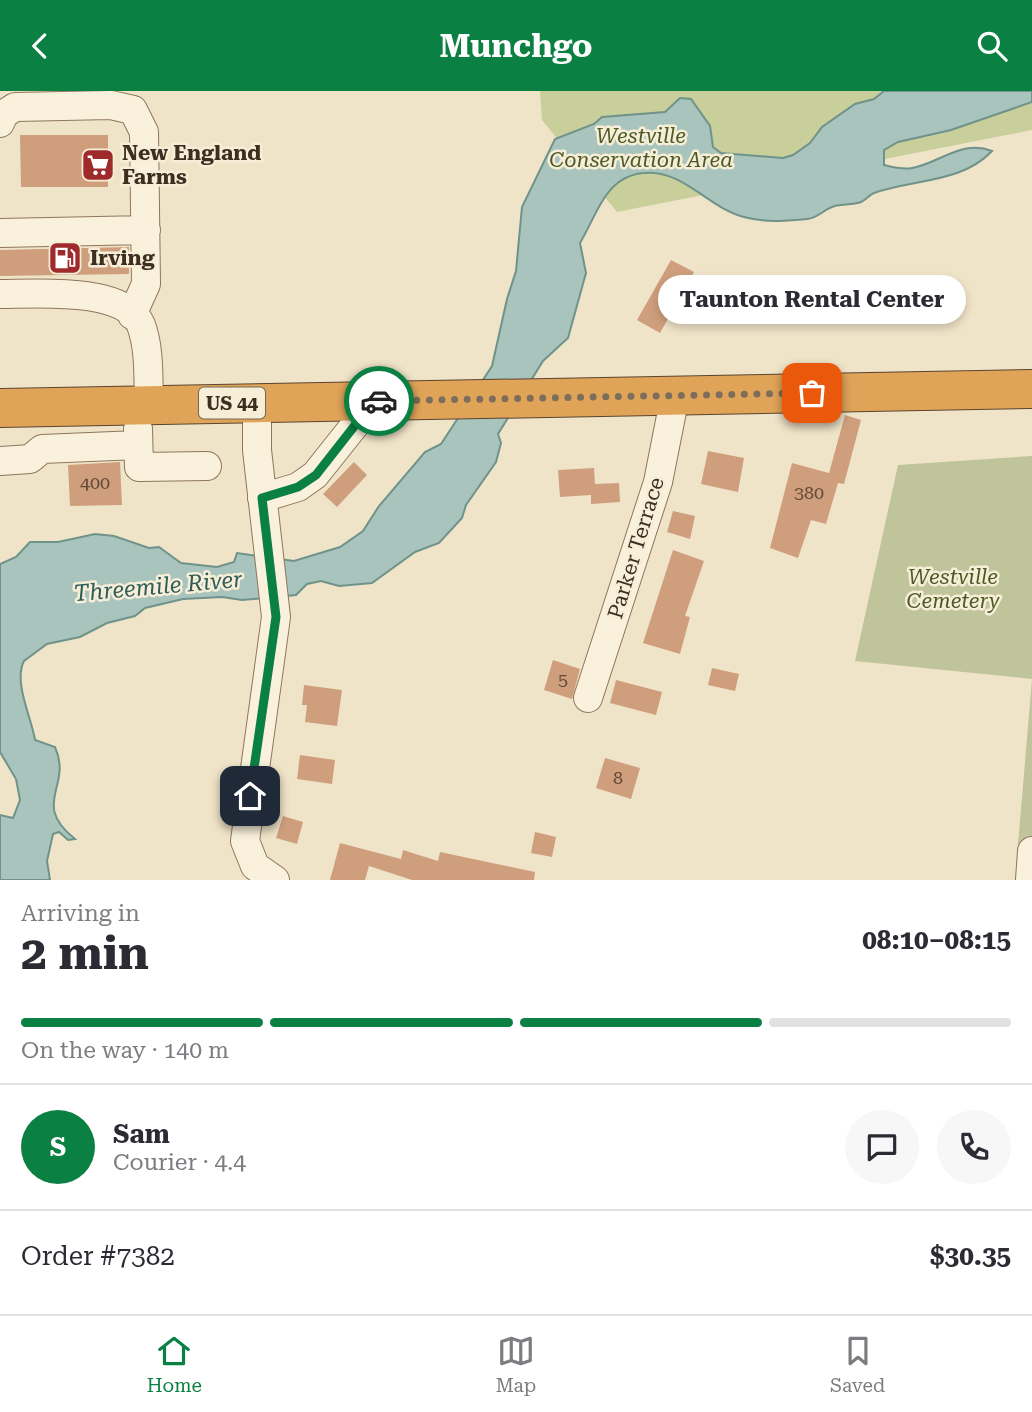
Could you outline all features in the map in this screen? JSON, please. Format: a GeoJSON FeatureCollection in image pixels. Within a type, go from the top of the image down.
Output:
{"type":"FeatureCollection","features":[{"type":"Feature","properties":{"kind":"highway","name":"US 44"},"geometry":{"type":"LineString","coordinates":[[0,408],[1032,389]]}},
{"type":"Feature","properties":{"kind":"street"},"geometry":{"type":"LineString","coordinates":[[0,123],[4,114],[15,107],[111,105],[133,110],[144,132],[146,284],[132,315]]}},
{"type":"Feature","properties":{"kind":"street"},"geometry":{"type":"LineString","coordinates":[[0,233],[146,230]]}},
{"type":"Feature","properties":{"kind":"street"},"geometry":{"type":"LineString","coordinates":[[0,294],[94,297],[122,305],[140,322],[146,348],[138,445],[139,467],[207,466]]}},
{"type":"Feature","properties":{"kind":"street","name":"Parker Terrace"},"geometry":{"type":"LineString","coordinates":[[588,698],[658,482],[675,396]]}},
{"type":"Feature","properties":{"kind":"street"},"geometry":{"type":"LineString","coordinates":[[264,510],[316,475],[374,401]]}},
{"type":"Feature","properties":{"kind":"street"},"geometry":{"type":"LineString","coordinates":[[257,403],[264,510],[275,608],[245,841],[255,866],[275,880]]}},
{"type":"Feature","properties":{"kind":"street"},"geometry":{"type":"LineString","coordinates":[[0,461],[30,459],[42,449],[138,445]]}},
{"type":"Feature","properties":{"kind":"street"},"geometry":{"type":"LineString","coordinates":[[1030,880],[1032,851]]}},
{"type":"Feature","properties":{"kind":"green space","name":"Westville Conservation Area"},"geometry":{"type":"Polygon","coordinates":[[[540,91],[1032,91],[1032,130],[617,212],[542,120],[540,91]]]}},
{"type":"Feature","properties":{"kind":"green space","name":"Westville Cemetery"},"geometry":{"type":"Polygon","coordinates":[[[1032,456],[1032,679],[855,661],[898,465],[1032,456]]]}},
{"type":"Feature","properties":{"kind":"green space"},"geometry":{"type":"Polygon","coordinates":[[[1032,679],[1032,880],[1015,880],[1032,679]]]}},
{"type":"Feature","properties":{"kind":"water","name":"Threemile River"},"geometry":{"type":"Polygon","coordinates":[[[884,91],[1032,91],[1032,102],[951,130],[898,142],[884,150],[884,165],[905,169],[961,150],[981,148],[992,151],[967,169],[937,179],[889,188],[855,204],[831,207],[811,218],[776,221],[744,217],[719,206],[683,183],[658,173],[644,173],[620,181],[604,199],[580,243],[586,273],[568,338],[543,361],[498,434],[501,443],[496,462],[466,505],[462,518],[439,543],[415,552],[372,583],[339,586],[321,581],[307,584],[296,595],[242,600],[222,597],[183,599],[145,608],[135,616],[107,623],[80,637],[47,644],[24,661],[21,670],[22,690],[35,740],[55,747],[59,761],[55,815],[75,839],[68,840],[59,832],[53,834],[47,861],[50,880],[0,880],[0,815],[13,818],[20,800],[16,779],[0,752],[0,564],[16,557],[30,542],[58,542],[95,534],[114,536],[149,548],[159,547],[181,563],[217,567],[234,562],[237,553],[294,561],[340,547],[363,531],[379,506],[425,452],[441,444],[492,366],[516,271],[522,207],[555,139],[594,124],[602,117],[665,112],[680,98],[691,99],[710,126],[713,147],[721,153],[783,158],[793,155],[810,143],[822,127],[855,104],[874,99],[884,91]]]}},
{"type":"Feature","properties":{"kind":"building"},"geometry":{"type":"Polygon","coordinates":[[[20,135],[108,135],[108,187],[21,187],[20,135]]]}},
{"type":"Feature","properties":{"kind":"building"},"geometry":{"type":"Polygon","coordinates":[[[129,247],[129,274],[0,276],[0,250],[129,247]]]}},
{"type":"Feature","properties":{"kind":"building"},"geometry":{"type":"Polygon","coordinates":[[[671,260],[694,272],[660,333],[637,320],[671,260]]]}},
{"type":"Feature","properties":{"kind":"building"},"geometry":{"type":"Polygon","coordinates":[[[777,276],[882,276],[882,319],[777,319],[777,276]]]}},
{"type":"Feature","properties":{"kind":"building"},"geometry":{"type":"Polygon","coordinates":[[[845,415],[861,420],[844,484],[838,483],[826,524],[811,520],[798,558],[770,548],[792,463],[829,473],[845,415]]]}},
{"type":"Feature","properties":{"kind":"building"},"geometry":{"type":"Polygon","coordinates":[[[708,451],[744,458],[738,492],[701,484],[708,451]]]}},
{"type":"Feature","properties":{"kind":"building"},"geometry":{"type":"Polygon","coordinates":[[[120,462],[122,505],[70,506],[68,465],[120,462]]]}},
{"type":"Feature","properties":{"kind":"building"},"geometry":{"type":"Polygon","coordinates":[[[354,462],[367,475],[337,507],[323,494],[354,462]]]}},
{"type":"Feature","properties":{"kind":"building"},"geometry":{"type":"Polygon","coordinates":[[[594,468],[595,484],[619,483],[620,502],[591,504],[591,495],[560,497],[558,470],[594,468]]]}},
{"type":"Feature","properties":{"kind":"building"},"geometry":{"type":"Polygon","coordinates":[[[673,511],[695,516],[690,539],[667,532],[673,511]]]}},
{"type":"Feature","properties":{"kind":"building"},"geometry":{"type":"Polygon","coordinates":[[[673,550],[704,561],[685,616],[690,617],[680,654],[643,643],[673,550]]]}},
{"type":"Feature","properties":{"kind":"building"},"geometry":{"type":"Polygon","coordinates":[[[553,660],[580,669],[572,699],[544,690],[553,660]]]}},
{"type":"Feature","properties":{"kind":"building"},"geometry":{"type":"Polygon","coordinates":[[[712,668],[739,674],[735,691],[708,685],[712,668]]]}},
{"type":"Feature","properties":{"kind":"building"},"geometry":{"type":"Polygon","coordinates":[[[616,680],[662,692],[656,715],[610,703],[616,680]]]}},
{"type":"Feature","properties":{"kind":"building"},"geometry":{"type":"Polygon","coordinates":[[[304,685],[342,690],[337,726],[305,722],[307,705],[302,705],[304,685]]]}},
{"type":"Feature","properties":{"kind":"building"},"geometry":{"type":"Polygon","coordinates":[[[300,755],[335,760],[332,784],[297,779],[300,755]]]}},
{"type":"Feature","properties":{"kind":"building"},"geometry":{"type":"Polygon","coordinates":[[[605,758],[640,768],[631,799],[596,788],[605,758]]]}},
{"type":"Feature","properties":{"kind":"building"},"geometry":{"type":"Polygon","coordinates":[[[283,816],[303,822],[297,844],[276,838],[283,816]]]}},
{"type":"Feature","properties":{"kind":"building"},"geometry":{"type":"Polygon","coordinates":[[[535,832],[556,837],[552,857],[531,853],[535,832]]]}},
{"type":"Feature","properties":{"kind":"building"},"geometry":{"type":"Polygon","coordinates":[[[340,843],[401,859],[403,850],[438,861],[440,852],[535,872],[534,880],[412,880],[369,866],[365,880],[330,880],[340,843]]]}},
{"type":"Feature","properties":{"kind":"way so far"},"geometry":{"type":"LineString","coordinates":[[379,401],[812,393]]}},
{"type":"Feature","properties":{"kind":"place","name":"New England Farms"},"geometry":{"type":"Point","coordinates":[98,165]}},
{"type":"Feature","properties":{"kind":"place","name":"Irving"},"geometry":{"type":"Point","coordinates":[65,258]}},
{"type":"Feature","properties":{"kind":"place","name":"Taunton Rental Center"},"geometry":{"type":"Point","coordinates":[812,393]}},
{"type":"Feature","properties":{"kind":"route"},"geometry":{"type":"LineString","coordinates":[[250,796],[276,617],[262,498],[298,487],[316,475],[374,401],[379,401]]}}]}
